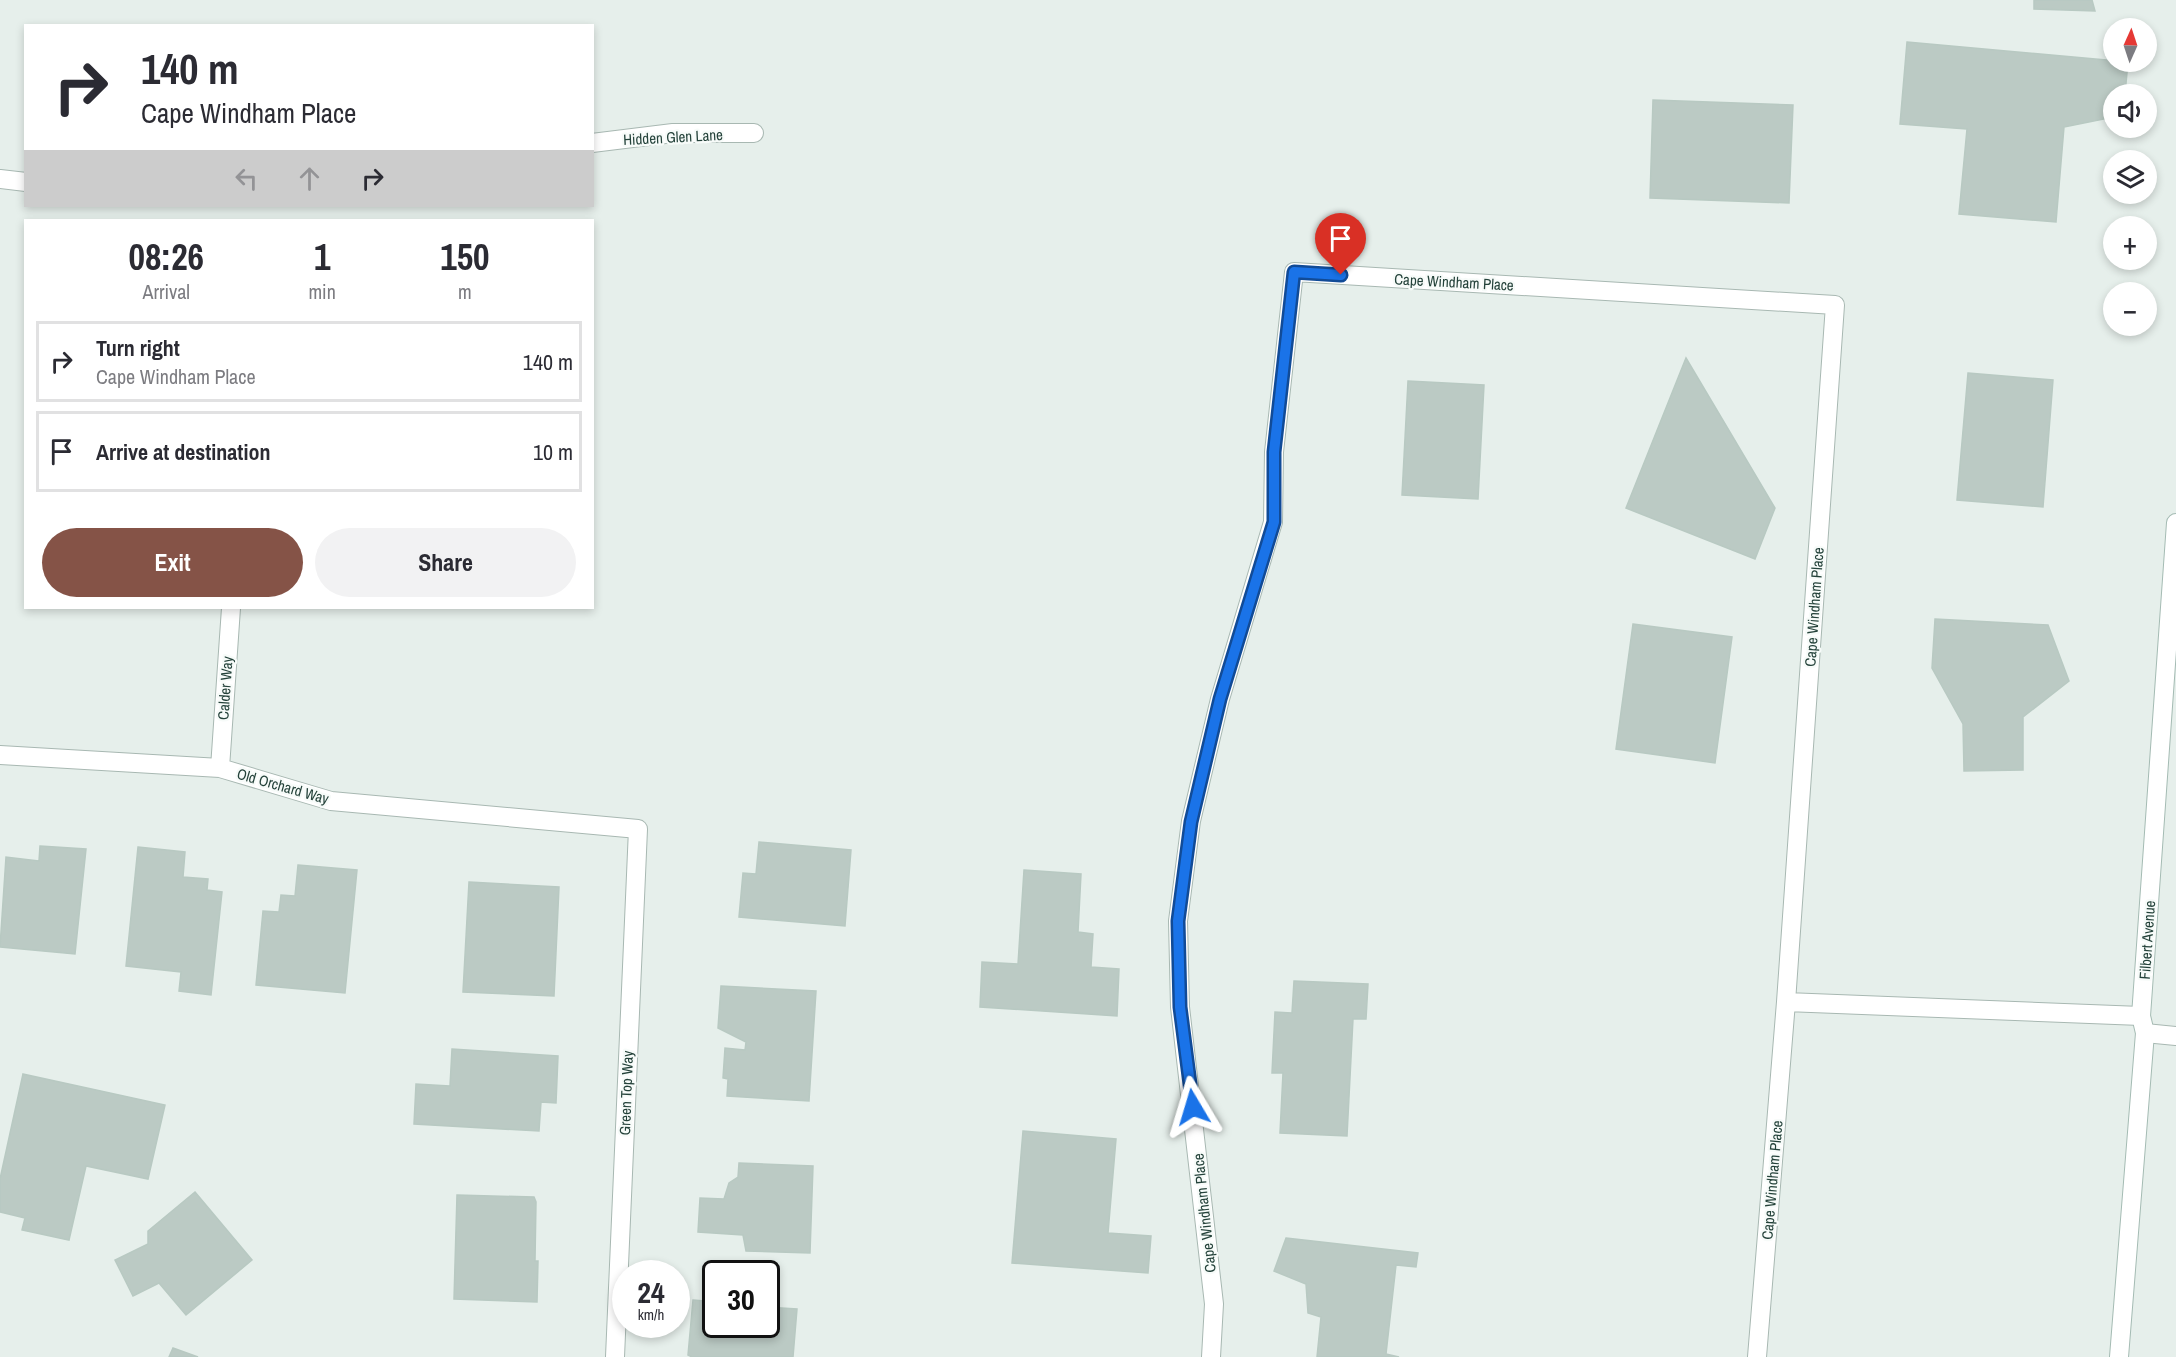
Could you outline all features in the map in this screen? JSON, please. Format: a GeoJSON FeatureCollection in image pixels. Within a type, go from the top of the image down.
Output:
{"type":"FeatureCollection","features":[{"type":"Feature","properties":{"kind":"street","name":"Hidden Glen Lane"},"geometry":{"type":"LineString","coordinates":[[594,143],[673,134],[754,133]]}},
{"type":"Feature","properties":{"kind":"street"},"geometry":{"type":"LineString","coordinates":[[0,179],[24,182]]}},
{"type":"Feature","properties":{"kind":"street","name":"Cape Windham Place"},"geometry":{"type":"LineString","coordinates":[[1211,1357],[1214,1304],[1180,1007],[1178,921],[1191,822],[1218,711],[1274,522],[1274,452],[1294,272],[1835,305],[1786,1002],[1757,1357]]}},
{"type":"Feature","properties":{"kind":"street","name":"Filbert Avenue"},"geometry":{"type":"LineString","coordinates":[[2119,1357],[2172,626],[2176,523]]}},
{"type":"Feature","properties":{"kind":"street","name":"Calder Way"},"geometry":{"type":"LineString","coordinates":[[220,768],[231,609]]}},
{"type":"Feature","properties":{"kind":"street","name":"Old Orchard Way"},"geometry":{"type":"LineString","coordinates":[[0,755],[220,768],[331,801],[638,829]]}},
{"type":"Feature","properties":{"kind":"street","name":"Green Top Way"},"geometry":{"type":"LineString","coordinates":[[615,1357],[638,829]]}},
{"type":"Feature","properties":{"kind":"street"},"geometry":{"type":"LineString","coordinates":[[1786,1002],[2143,1024],[2176,1036]]}},
{"type":"Feature","properties":{"kind":"building"},"geometry":{"type":"Polygon","coordinates":[[[2034,0],[2092,0],[2095,11],[2034,9],[2034,0]]]}},
{"type":"Feature","properties":{"kind":"building"},"geometry":{"type":"Polygon","coordinates":[[[1907,42],[2103,60],[2103,72],[2127,72],[2126,84],[2103,84],[2103,119],[2064,127],[2056,222],[1959,214],[1967,129],[1900,124],[1907,42]]]}},
{"type":"Feature","properties":{"kind":"building"},"geometry":{"type":"Polygon","coordinates":[[[1653,100],[1793,105],[1789,203],[1650,198],[1653,100]]]}},
{"type":"Feature","properties":{"kind":"building"},"geometry":{"type":"Polygon","coordinates":[[[1686,358],[1775,508],[1755,559],[1626,508],[1686,358]]]}},
{"type":"Feature","properties":{"kind":"building"},"geometry":{"type":"Polygon","coordinates":[[[1968,373],[2053,380],[2043,507],[1957,500],[1968,373]]]}},
{"type":"Feature","properties":{"kind":"building"},"geometry":{"type":"Polygon","coordinates":[[[1408,381],[1484,385],[1478,499],[1402,495],[1408,381]]]}},
{"type":"Feature","properties":{"kind":"building"},"geometry":{"type":"Polygon","coordinates":[[[1935,619],[2048,625],[2069,681],[2023,717],[2023,770],[1964,771],[1963,724],[1932,668],[1935,619]]]}},
{"type":"Feature","properties":{"kind":"building"},"geometry":{"type":"Polygon","coordinates":[[[1633,624],[1732,637],[1715,763],[1616,749],[1633,624]]]}},
{"type":"Feature","properties":{"kind":"building"},"geometry":{"type":"Polygon","coordinates":[[[759,842],[851,850],[845,926],[739,917],[743,873],[756,874],[759,842]]]}},
{"type":"Feature","properties":{"kind":"building"},"geometry":{"type":"Polygon","coordinates":[[[40,846],[86,849],[75,954],[0,947],[6,857],[39,861],[40,846]]]}},
{"type":"Feature","properties":{"kind":"building"},"geometry":{"type":"Polygon","coordinates":[[[138,847],[185,852],[183,877],[208,879],[207,890],[222,892],[211,995],[179,991],[181,972],[126,966],[138,847]]]}},
{"type":"Feature","properties":{"kind":"building"},"geometry":{"type":"Polygon","coordinates":[[[298,865],[357,870],[345,993],[256,985],[263,911],[279,912],[281,895],[295,896],[298,865]]]}},
{"type":"Feature","properties":{"kind":"building"},"geometry":{"type":"Polygon","coordinates":[[[1024,870],[1081,874],[1078,932],[1093,934],[1091,967],[1119,969],[1117,1016],[980,1007],[982,962],[1018,964],[1024,870]]]}},
{"type":"Feature","properties":{"kind":"building"},"geometry":{"type":"Polygon","coordinates":[[[469,882],[559,887],[554,996],[463,992],[469,882]]]}},
{"type":"Feature","properties":{"kind":"building"},"geometry":{"type":"Polygon","coordinates":[[[1294,981],[1368,984],[1366,1019],[1353,1019],[1347,1136],[1280,1133],[1283,1073],[1272,1073],[1275,1012],[1292,1013],[1294,981]]]}},
{"type":"Feature","properties":{"kind":"building"},"geometry":{"type":"Polygon","coordinates":[[[721,986],[816,991],[809,1101],[727,1096],[728,1079],[723,1078],[725,1048],[745,1050],[746,1042],[718,1028],[721,986]]]}},
{"type":"Feature","properties":{"kind":"building"},"geometry":{"type":"Polygon","coordinates":[[[452,1049],[558,1056],[556,1103],[541,1102],[539,1131],[414,1124],[416,1084],[450,1086],[452,1049]]]}},
{"type":"Feature","properties":{"kind":"building"},"geometry":{"type":"Polygon","coordinates":[[[23,1074],[165,1105],[148,1179],[86,1166],[69,1240],[22,1230],[25,1218],[0,1212],[0,1179],[23,1074]]]}},
{"type":"Feature","properties":{"kind":"building"},"geometry":{"type":"Polygon","coordinates":[[[1023,1131],[1116,1139],[1108,1233],[1151,1236],[1148,1273],[1012,1263],[1023,1131]]]}},
{"type":"Feature","properties":{"kind":"building"},"geometry":{"type":"Polygon","coordinates":[[[739,1163],[813,1166],[810,1253],[746,1251],[743,1235],[698,1232],[700,1198],[724,1199],[729,1183],[738,1177],[739,1163]]]}},
{"type":"Feature","properties":{"kind":"building"},"geometry":{"type":"Polygon","coordinates":[[[195,1192],[252,1260],[186,1315],[159,1283],[133,1296],[115,1260],[148,1244],[148,1231],[195,1192]]]}},
{"type":"Feature","properties":{"kind":"building"},"geometry":{"type":"Polygon","coordinates":[[[457,1195],[534,1197],[536,1202],[535,1261],[538,1261],[537,1302],[454,1299],[457,1195]]]}},
{"type":"Feature","properties":{"kind":"building"},"geometry":{"type":"Polygon","coordinates":[[[1286,1238],[1418,1253],[1416,1267],[1396,1265],[1386,1354],[1399,1357],[1317,1357],[1321,1317],[1308,1313],[1306,1284],[1274,1271],[1286,1238]]]}},
{"type":"Feature","properties":{"kind":"building"},"geometry":{"type":"Polygon","coordinates":[[[693,1300],[702,1301],[702,1338],[780,1338],[780,1308],[797,1309],[793,1357],[692,1357],[688,1355],[693,1300]]]}},
{"type":"Feature","properties":{"kind":"building"},"geometry":{"type":"Polygon","coordinates":[[[173,1348],[198,1357],[169,1357],[173,1348]]]}},
{"type":"Feature","properties":{"kind":"route"},"geometry":{"type":"LineString","coordinates":[[1193,1107],[1180,1007],[1178,921],[1191,822],[1220,699],[1274,522],[1274,452],[1294,272],[1341,275]]}}]}
